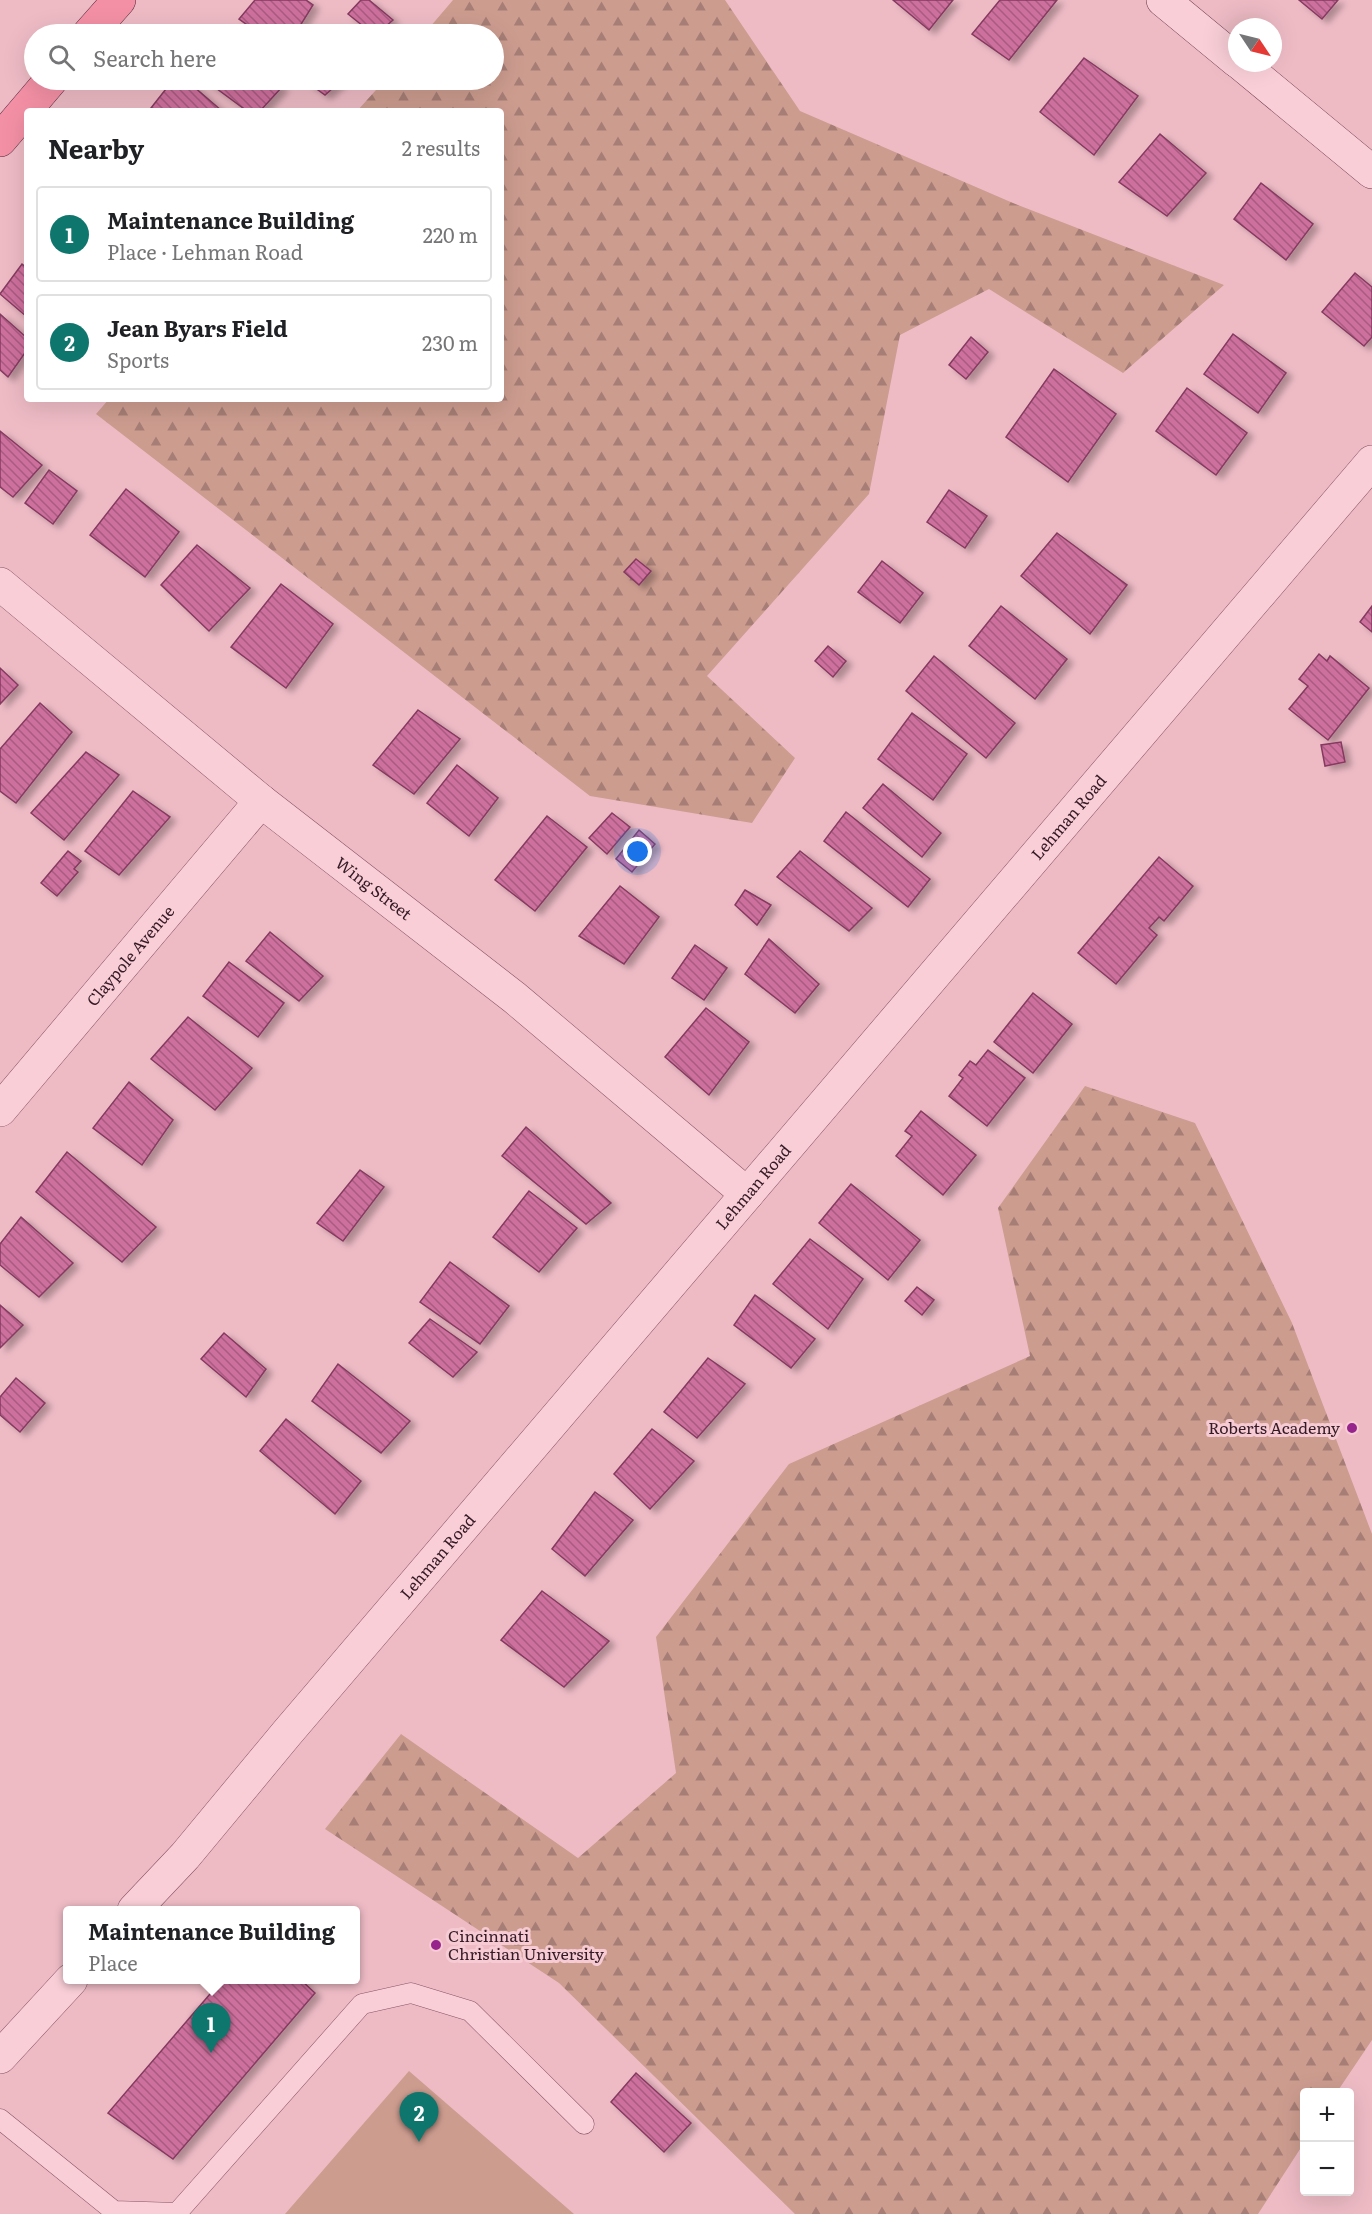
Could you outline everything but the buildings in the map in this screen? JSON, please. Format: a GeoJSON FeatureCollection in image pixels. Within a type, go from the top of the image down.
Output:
{"type":"FeatureCollection","features":[{"type":"Feature","properties":{"kind":"main road"},"geometry":{"type":"LineString","coordinates":[[98,24],[119,0]]}},
{"type":"Feature","properties":{"kind":"main road"},"geometry":{"type":"LineString","coordinates":[[27,108],[42,90]]}},
{"type":"Feature","properties":{"kind":"main road"},"geometry":{"type":"LineString","coordinates":[[0,140],[24,112]]}},
{"type":"Feature","properties":{"kind":"street"},"geometry":{"type":"LineString","coordinates":[[1163,0],[1228,54]]}},
{"type":"Feature","properties":{"kind":"street"},"geometry":{"type":"LineString","coordinates":[[1250,72],[1372,172]]}},
{"type":"Feature","properties":{"kind":"street","name":"Lehman Road"},"geometry":{"type":"LineString","coordinates":[[139,1906],[185,1856],[287,1733],[1372,462]]}},
{"type":"Feature","properties":{"kind":"street","name":"Wing Street"},"geometry":{"type":"LineString","coordinates":[[0,584],[261,801],[515,999],[747,1194]]}},
{"type":"Feature","properties":{"kind":"street","name":"Claypole Avenue"},"geometry":{"type":"LineString","coordinates":[[0,1110],[261,801]]}},
{"type":"Feature","properties":{"kind":"street"},"geometry":{"type":"LineString","coordinates":[[0,2057],[67,1984]]}},
{"type":"Feature","properties":{"kind":"lane"},"geometry":{"type":"LineString","coordinates":[[0,2119],[114,2211],[177,2213],[362,2004],[411,1993],[470,2011],[584,2124]]}},
{"type":"Feature","properties":{"kind":"green space"},"geometry":{"type":"Polygon","coordinates":[[[453,0],[725,0],[800,111],[1013,203],[1224,285],[1123,373],[989,289],[900,335],[869,494],[707,676],[795,758],[752,823],[590,796],[96,414],[106,402],[504,402],[504,108],[360,108],[376,90],[504,90],[504,24],[433,24],[453,0]]]}},
{"type":"Feature","properties":{"kind":"green space"},"geometry":{"type":"Polygon","coordinates":[[[1085,1086],[1195,1123],[1292,1323],[1372,1534],[1372,2040],[1340,2088],[1300,2088],[1300,2149],[1258,2214],[795,2214],[559,1983],[325,1829],[401,1734],[578,1858],[676,1773],[656,1637],[789,1464],[1030,1356],[998,1208],[1085,1086]]]}},
{"type":"Feature","properties":{"kind":"green space"},"geometry":{"type":"Polygon","coordinates":[[[409,2071],[574,2214],[285,2214],[409,2071]]]}},
{"type":"Feature","properties":{"kind":"place","name":"Roberts Academy"},"geometry":{"type":"Point","coordinates":[1352,1428]}},
{"type":"Feature","properties":{"kind":"place","name":"Cincinnati Christian University"},"geometry":{"type":"Point","coordinates":[436,1945]}},
{"type":"Feature","properties":{"kind":"place","name":"Maintenance Building"},"geometry":{"type":"Point","coordinates":[211,2053]}},
{"type":"Feature","properties":{"kind":"place","name":"Jean Byars Field"},"geometry":{"type":"Point","coordinates":[419,2142]}}]}
